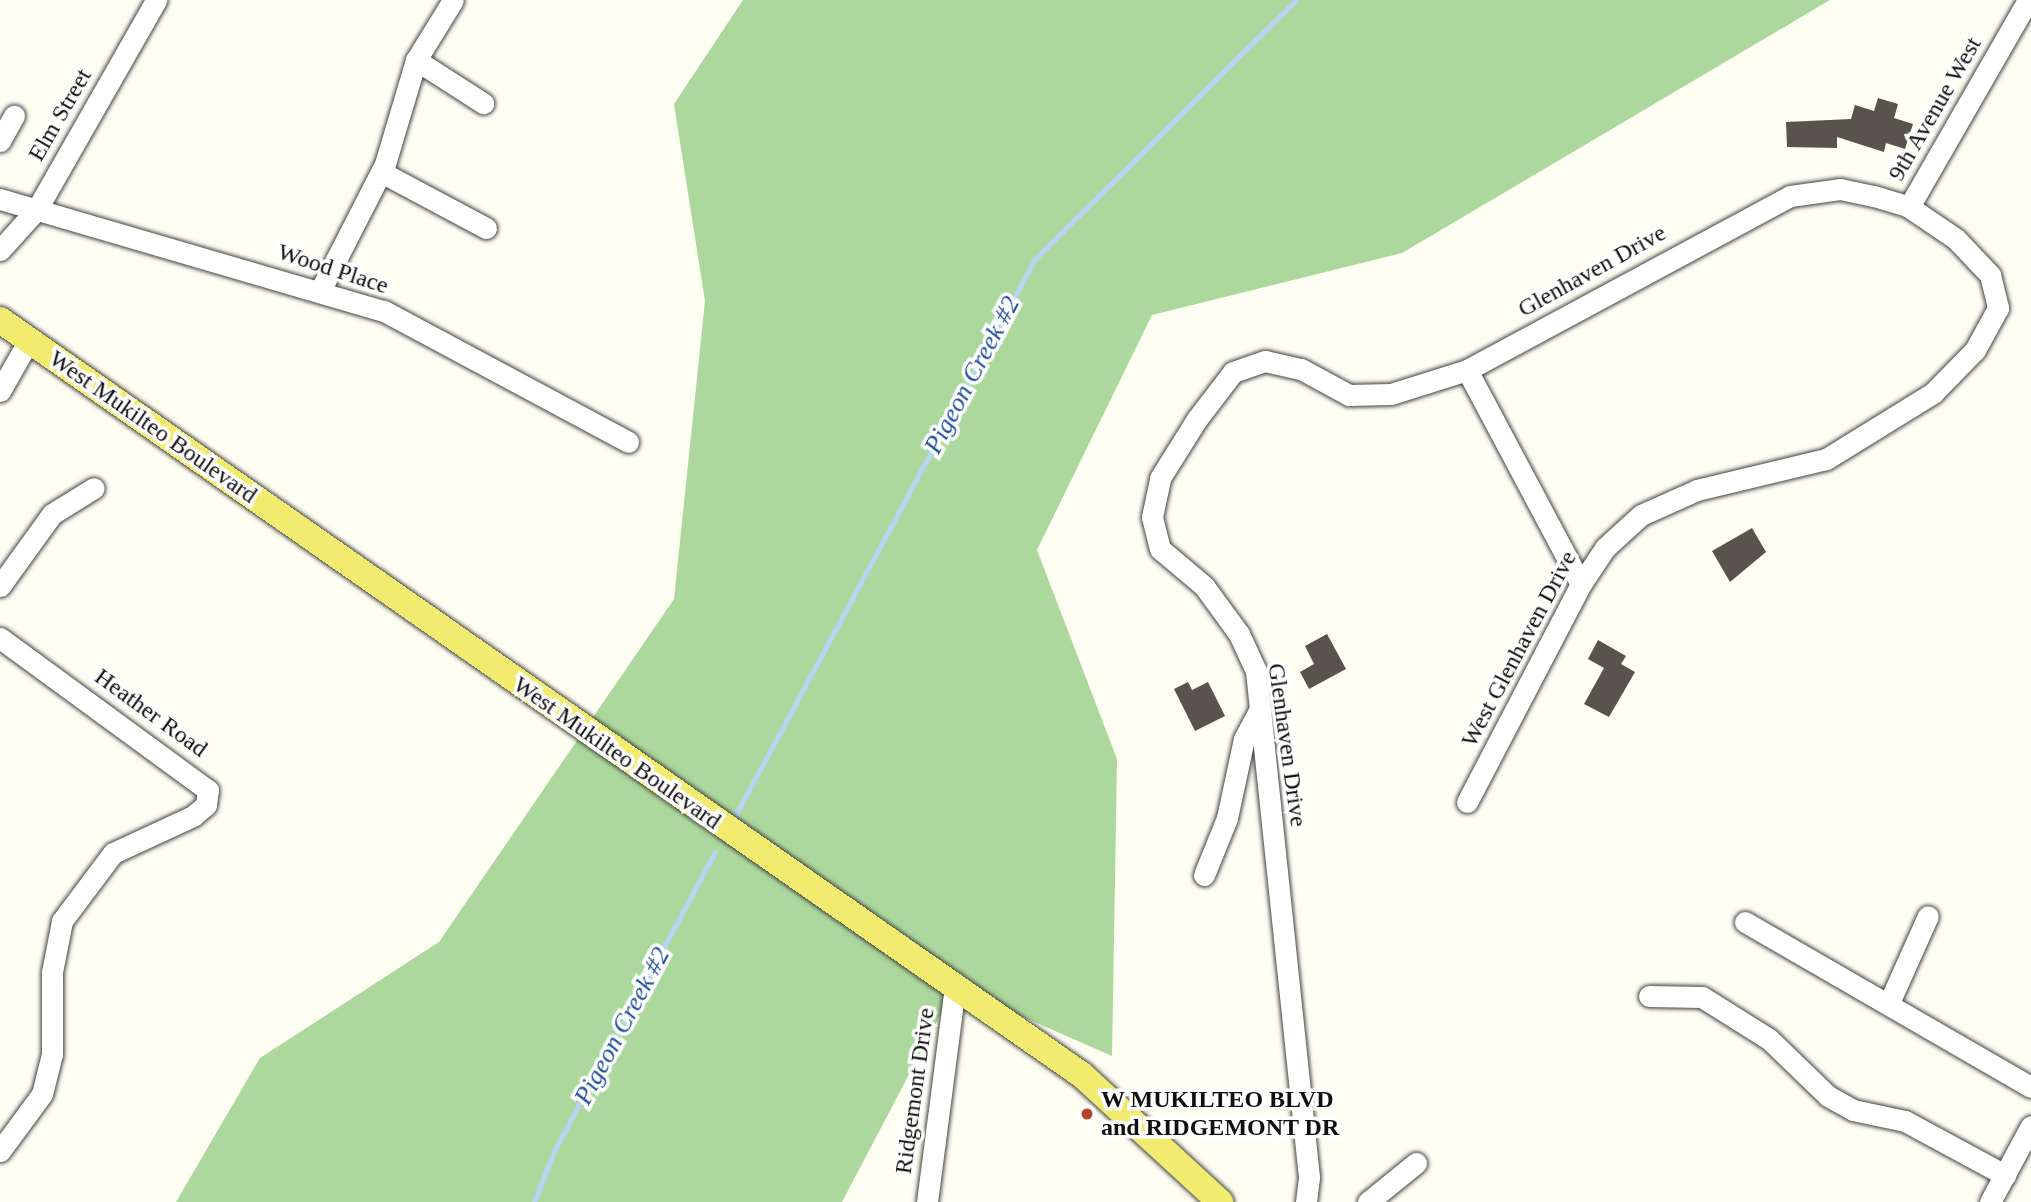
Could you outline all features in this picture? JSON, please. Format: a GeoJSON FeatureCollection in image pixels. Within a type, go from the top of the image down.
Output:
{"type":"FeatureCollection","features":[{"type":"Feature","properties":{"kind":"main road","name":"West Mukilteo Boulevard"},"geometry":{"type":"LineString","coordinates":[[0,320],[1082,1075],[1220,1202]]}},
{"type":"Feature","properties":{"kind":"street","name":"Elm Street"},"geometry":{"type":"LineString","coordinates":[[0,250],[37,209],[156,0]]}},
{"type":"Feature","properties":{"kind":"street"},"geometry":{"type":"LineString","coordinates":[[331,301],[381,173],[416,60],[453,0]]}},
{"type":"Feature","properties":{"kind":"street","name":"9th Avenue West"},"geometry":{"type":"LineString","coordinates":[[1909,207],[2028,4]]}},
{"type":"Feature","properties":{"kind":"street"},"geometry":{"type":"LineString","coordinates":[[416,60],[482,103]]}},
{"type":"Feature","properties":{"kind":"street"},"geometry":{"type":"LineString","coordinates":[[0,141],[14,116]]}},
{"type":"Feature","properties":{"kind":"street"},"geometry":{"type":"LineString","coordinates":[[381,173],[486,228]]}},
{"type":"Feature","properties":{"kind":"street","name":"Glenhaven Drive"},"geometry":{"type":"LineString","coordinates":[[1306,1202],[1309,1177],[1256,671],[1239,634],[1204,586],[1160,549],[1152,517],[1160,478],[1226,382],[1243,368],[1265,361],[1301,369],[1349,395],[1391,394],[1466,370],[1790,196],[1840,189],[1909,207]]}},
{"type":"Feature","properties":{"kind":"street","name":"Wood Place"},"geometry":{"type":"LineString","coordinates":[[0,199],[331,301],[464,351],[628,442]]}},
{"type":"Feature","properties":{"kind":"street","name":"West Glenhaven Drive"},"geometry":{"type":"LineString","coordinates":[[1467,802],[1581,584],[1605,548],[1641,515],[1697,490],[1826,459],[1933,393],[1975,350],[1998,309],[1990,275],[1956,239],[1909,207]]}},
{"type":"Feature","properties":{"kind":"street"},"geometry":{"type":"LineString","coordinates":[[0,391],[29,340]]}},
{"type":"Feature","properties":{"kind":"street"},"geometry":{"type":"LineString","coordinates":[[1466,370],[1581,584]]}},
{"type":"Feature","properties":{"kind":"street"},"geometry":{"type":"LineString","coordinates":[[0,586],[52,514],[94,488]]}},
{"type":"Feature","properties":{"kind":"street","name":"Heather Road"},"geometry":{"type":"LineString","coordinates":[[0,638],[208,790],[206,805],[193,816],[113,853],[62,921],[52,972],[52,1054],[41,1094],[0,1151]]}},
{"type":"Feature","properties":{"kind":"street"},"geometry":{"type":"LineString","coordinates":[[1204,875],[1227,818],[1244,739],[1260,709]]}},
{"type":"Feature","properties":{"kind":"street"},"geometry":{"type":"LineString","coordinates":[[1889,1003],[1928,916]]}},
{"type":"Feature","properties":{"kind":"street"},"geometry":{"type":"LineString","coordinates":[[1745,922],[2031,1087]]}},
{"type":"Feature","properties":{"kind":"street","name":"Ridgemont Drive"},"geometry":{"type":"LineString","coordinates":[[927,1202],[956,987]]}},
{"type":"Feature","properties":{"kind":"street"},"geometry":{"type":"LineString","coordinates":[[1649,996],[1702,998],[1769,1039],[1837,1101],[1905,1121],[2005,1175]]}},
{"type":"Feature","properties":{"kind":"street"},"geometry":{"type":"LineString","coordinates":[[1990,1202],[2031,1126]]}},
{"type":"Feature","properties":{"kind":"street"},"geometry":{"type":"LineString","coordinates":[[1368,1202],[1416,1163]]}},
{"type":"Feature","properties":{"kind":"green space"},"geometry":{"type":"Polygon","coordinates":[[[743,0],[1830,0],[1402,253],[1152,315],[1037,550],[1117,759],[1112,1056],[955,987],[842,1202],[176,1202],[260,1058],[439,942],[674,599],[705,301],[674,104],[743,0]]]}},
{"type":"Feature","properties":{"kind":"building"},"geometry":{"type":"Polygon","coordinates":[[[1878,98],[1898,104],[1894,118],[1913,124],[1905,149],[1886,143],[1884,152],[1837,137],[1837,148],[1787,147],[1786,122],[1851,119],[1855,105],[1874,111],[1878,98]]]}},
{"type":"Feature","properties":{"kind":"building"},"geometry":{"type":"Polygon","coordinates":[[[1752,528],[1766,552],[1730,582],[1712,551],[1752,528]]]}},
{"type":"Feature","properties":{"kind":"building"},"geometry":{"type":"Polygon","coordinates":[[[1327,634],[1346,669],[1309,689],[1300,672],[1314,664],[1305,646],[1327,634]]]}},
{"type":"Feature","properties":{"kind":"building"},"geometry":{"type":"Polygon","coordinates":[[[1598,640],[1626,656],[1621,664],[1635,672],[1609,717],[1584,704],[1604,668],[1588,659],[1598,640]]]}},
{"type":"Feature","properties":{"kind":"building"},"geometry":{"type":"Polygon","coordinates":[[[1188,682],[1192,690],[1208,682],[1225,716],[1195,731],[1174,689],[1188,682]]]}},
{"type":"Feature","properties":{"kind":"waterway","name":"Pigeon Creek #2"},"geometry":{"type":"LineString","coordinates":[[735,816],[1035,259],[1296,0]]}},
{"type":"Feature","properties":{"kind":"waterway","name":"Pigeon Creek #2"},"geometry":{"type":"LineString","coordinates":[[534,1202],[554,1151],[715,852]]}},
{"type":"Feature","properties":{"kind":"place","name":"W MUKILTEO BLVD and RIDGEMONT DR"},"geometry":{"type":"Point","coordinates":[1087,1114]}}]}
